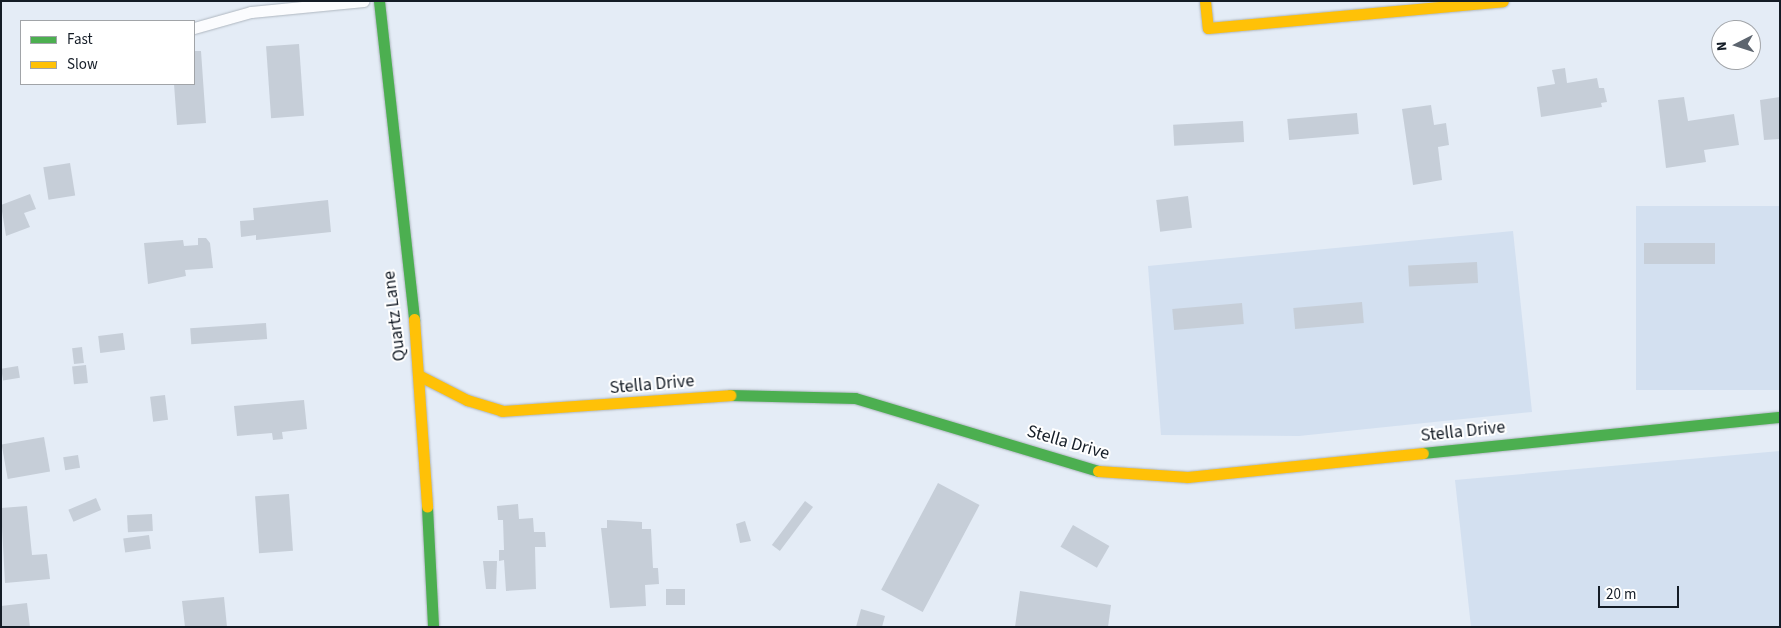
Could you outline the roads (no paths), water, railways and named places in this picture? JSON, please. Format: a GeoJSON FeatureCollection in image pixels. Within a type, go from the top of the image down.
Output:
{"type":"FeatureCollection","features":[{"type":"Feature","properties":{"kind":"street","name":"Quartz Lane"},"geometry":{"type":"LineString","coordinates":[[379,1],[420,376],[433,627]]}},
{"type":"Feature","properties":{"kind":"street"},"geometry":{"type":"LineString","coordinates":[[1206,1],[1208,28],[1503,1]]}},
{"type":"Feature","properties":{"kind":"street","name":"Stella Drive"},"geometry":{"type":"LineString","coordinates":[[420,376],[467,400],[502,411],[551,411],[742,394],[855,398],[933,418],[1087,470],[1139,478],[1188,477],[1780,417]]}},
{"type":"Feature","properties":{"kind":"lane"},"geometry":{"type":"LineString","coordinates":[[195,28],[251,12],[363,1]]}}]}
